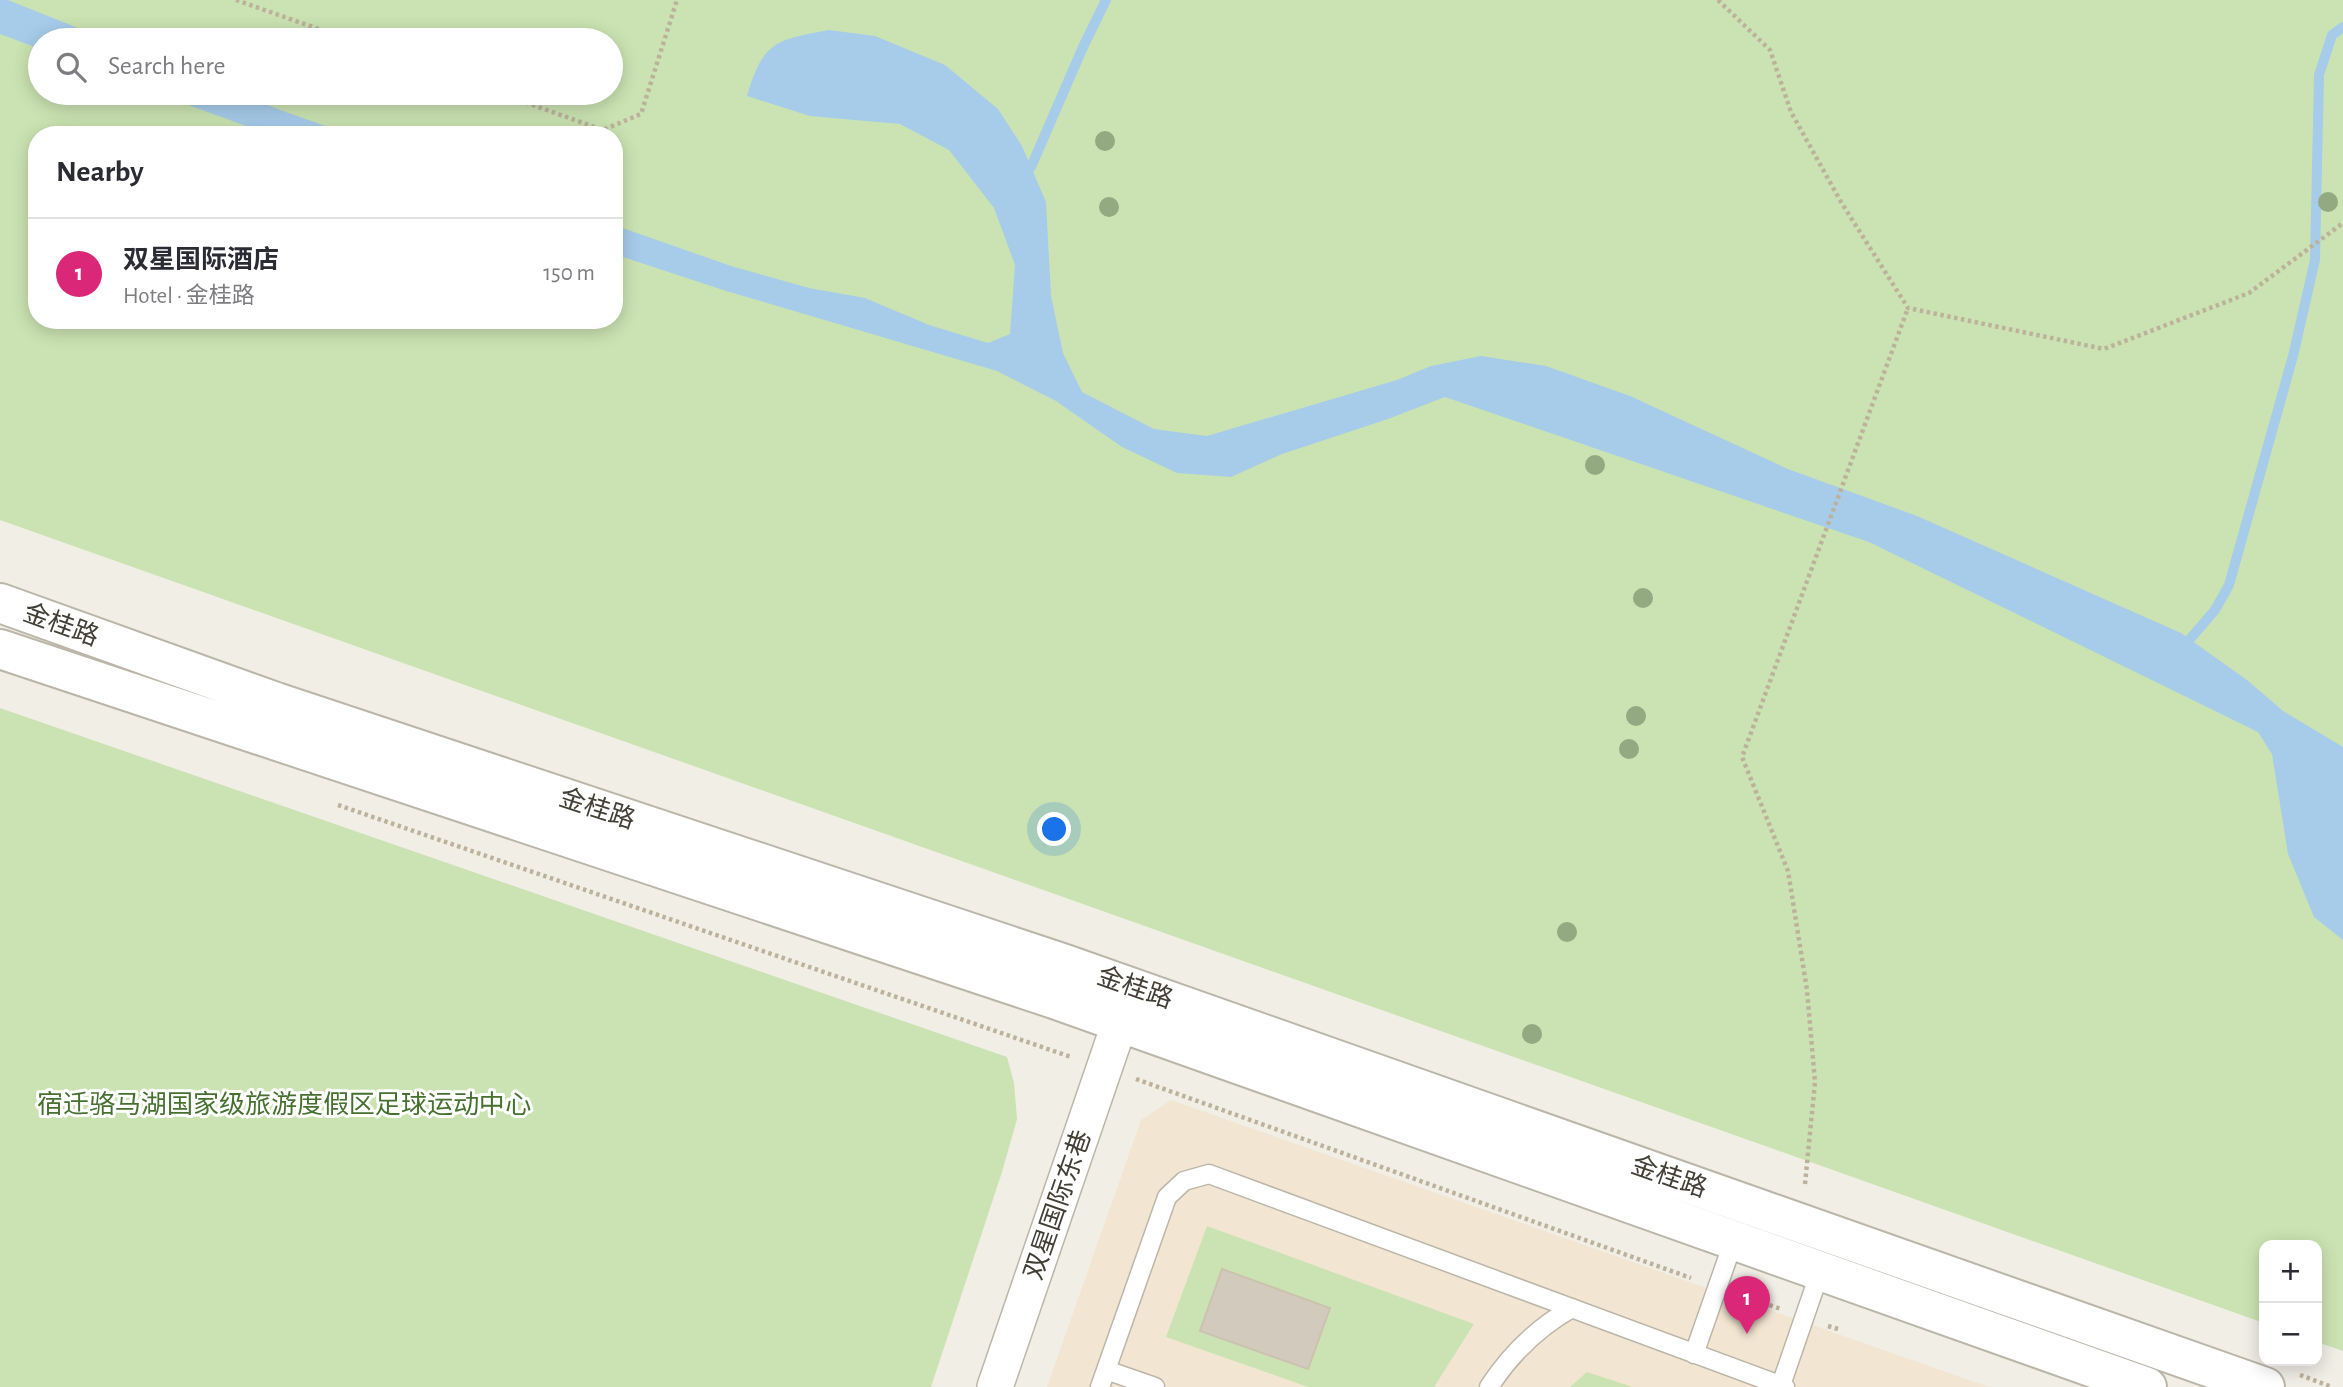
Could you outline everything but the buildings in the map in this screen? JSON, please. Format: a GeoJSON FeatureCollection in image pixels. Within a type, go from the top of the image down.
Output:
{"type":"FeatureCollection","features":[{"type":"Feature","properties":{"kind":"street","name":"金桂路"},"geometry":{"type":"LineString","coordinates":[[0,603],[276,702],[1078,969],[2265,1387]]}},
{"type":"Feature","properties":{"kind":"street","name":"金桂路"},"geometry":{"type":"LineString","coordinates":[[0,649],[1120,1022],[2147,1387]]}},
{"type":"Feature","properties":{"kind":"street","name":"双星国际东巷"},"geometry":{"type":"LineString","coordinates":[[995,1387],[1120,1022]]}},
{"type":"Feature","properties":{"kind":"lane"},"geometry":{"type":"LineString","coordinates":[[1155,1387],[1103,1379],[1167,1197],[1184,1181],[1209,1174],[1783,1386],[1820,1271],[1817,1229]]}},
{"type":"Feature","properties":{"kind":"lane"},"geometry":{"type":"LineString","coordinates":[[1695,1354],[1746,1204]]}},
{"type":"Feature","properties":{"kind":"lane"},"geometry":{"type":"LineString","coordinates":[[1489,1387],[1501,1368],[1524,1342],[1548,1322],[1572,1308]]}},
{"type":"Feature","properties":{"kind":"path"},"geometry":{"type":"LineString","coordinates":[[236,0],[316,28]]}},
{"type":"Feature","properties":{"kind":"path"},"geometry":{"type":"LineString","coordinates":[[612,126],[641,114],[677,0]]}},
{"type":"Feature","properties":{"kind":"path"},"geometry":{"type":"LineString","coordinates":[[1718,0],[1770,50],[1791,112],[1840,202],[1908,308],[2104,349],[2249,293],[2343,223]]}},
{"type":"Feature","properties":{"kind":"path"},"geometry":{"type":"LineString","coordinates":[[533,105],[592,126]]}},
{"type":"Feature","properties":{"kind":"path"},"geometry":{"type":"LineString","coordinates":[[1817,1229],[1815,1082],[1807,990],[1788,871],[1742,757],[1908,308]]}},
{"type":"Feature","properties":{"kind":"path"},"geometry":{"type":"LineString","coordinates":[[330,802],[1104,1068],[1838,1329]]}},
{"type":"Feature","properties":{"kind":"shaded area"},"geometry":{"type":"Polygon","coordinates":[[[1171,1100],[1989,1387],[1047,1387],[1141,1120],[1171,1100]]]}},
{"type":"Feature","properties":{"kind":"green space"},"geometry":{"type":"Polygon","coordinates":[[[0,0],[2343,0],[2343,1351],[2322,1344],[2322,1240],[2259,1240],[2259,1321],[0,520],[0,0]]]}},
{"type":"Feature","properties":{"kind":"green space","name":"宿迁骆马湖国家级旅游度假区足球运动中心"},"geometry":{"type":"Polygon","coordinates":[[[0,708],[1007,1057],[1014,1083],[1017,1119],[931,1387],[0,1387],[0,708]]]}},
{"type":"Feature","properties":{"kind":"green space"},"geometry":{"type":"Polygon","coordinates":[[[1207,1226],[1474,1324],[1434,1387],[1308,1387],[1166,1337],[1207,1226]]]}},
{"type":"Feature","properties":{"kind":"green space"},"geometry":{"type":"Polygon","coordinates":[[[1587,1372],[1633,1387],[1570,1387],[1587,1372]]]}},
{"type":"Feature","properties":{"kind":"water"},"geometry":{"type":"Polygon","coordinates":[[[0,0],[8,0],[78,28],[28,28],[28,44],[0,34],[0,0]]]}},
{"type":"Feature","properties":{"kind":"water"},"geometry":{"type":"Polygon","coordinates":[[[829,30],[875,36],[945,65],[998,109],[1022,146],[1046,202],[1051,296],[1063,353],[1082,392],[1154,429],[1207,436],[1397,380],[1431,366],[1481,356],[1546,366],[1630,396],[1788,469],[1917,516],[2181,633],[2247,680],[2283,711],[2343,747],[2343,940],[2314,917],[2288,854],[2272,754],[2258,732],[1869,542],[1445,397],[1282,454],[1231,477],[1177,473],[1122,447],[1056,401],[997,371],[723,290],[623,257],[623,228],[731,266],[809,288],[865,298],[929,325],[988,343],[1010,334],[1015,265],[994,208],[949,150],[900,124],[810,116],[747,96],[759,64],[766,54],[774,46],[796,37],[829,30]]]}},
{"type":"Feature","properties":{"kind":"water"},"geometry":{"type":"Polygon","coordinates":[[[188,105],[268,105],[326,126],[246,126],[188,105]]]}},
{"type":"Feature","properties":{"kind":"waterway"},"geometry":{"type":"LineString","coordinates":[[1031,167],[1106,0]]}},
{"type":"Feature","properties":{"kind":"waterway"},"geometry":{"type":"LineString","coordinates":[[2190,639],[2215,610],[2229,585],[2293,356],[2315,260],[2319,75],[2332,35],[2343,27]]}},
{"type":"Feature","properties":{"kind":"place","name":"双星国际酒店"},"geometry":{"type":"Point","coordinates":[1747,1334]}}]}
